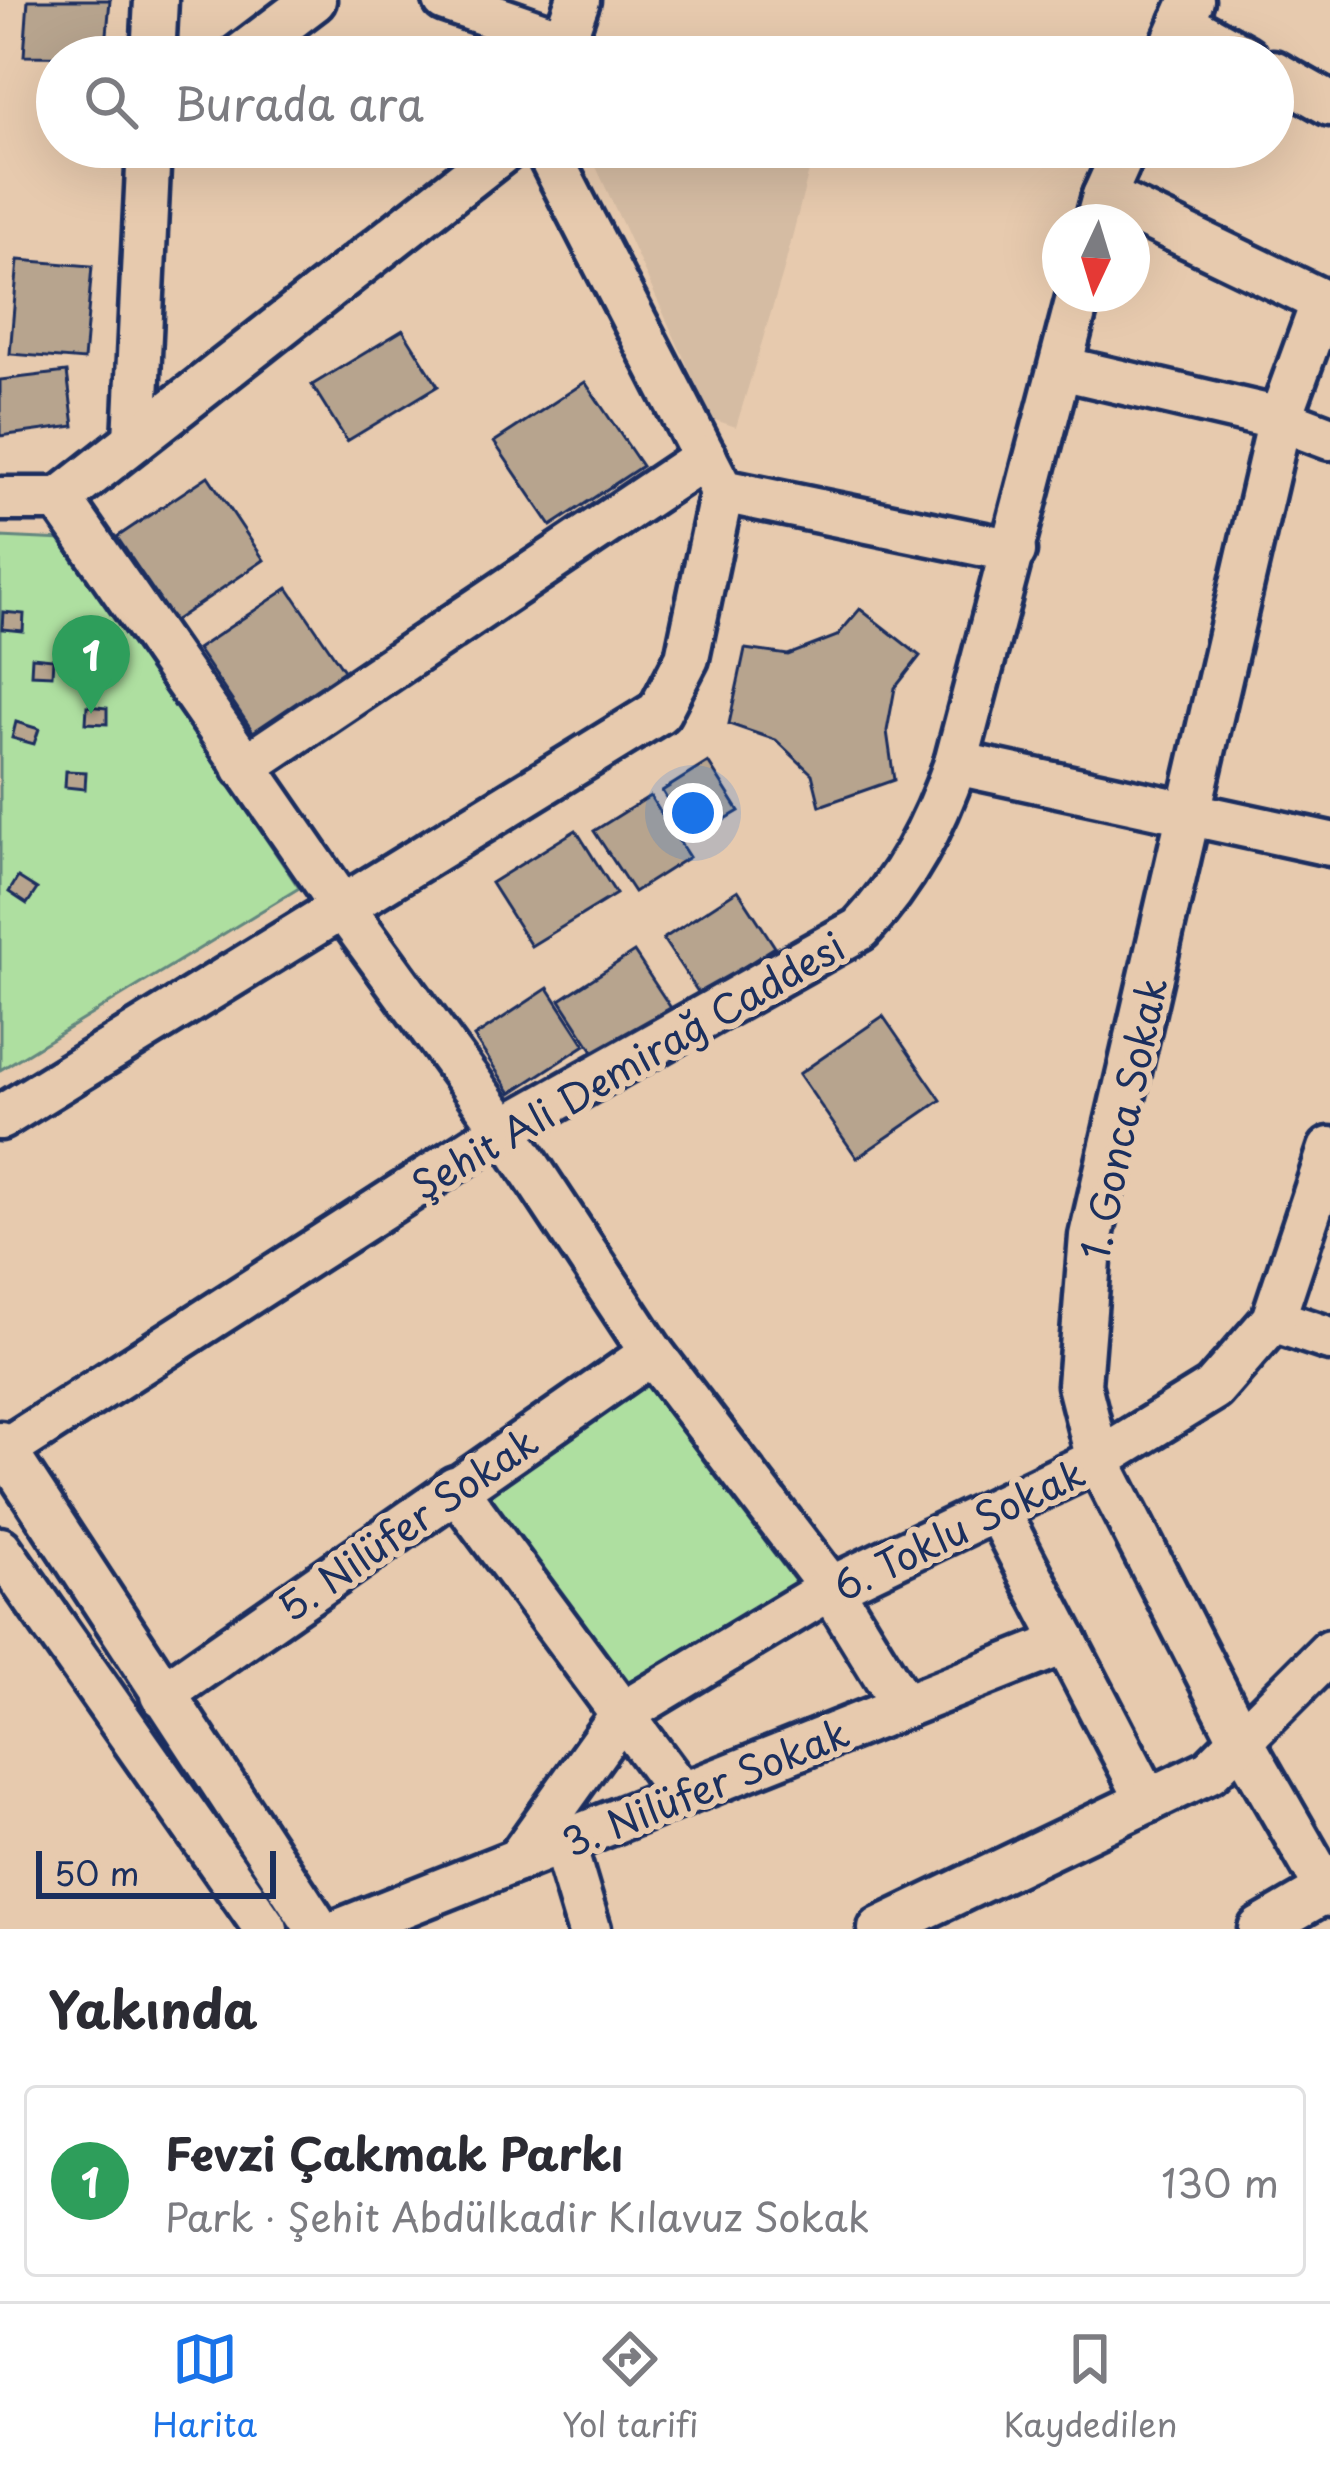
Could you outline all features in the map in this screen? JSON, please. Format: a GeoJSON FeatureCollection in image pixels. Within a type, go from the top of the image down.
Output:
{"type":"FeatureCollection","features":[{"type":"Feature","properties":{"kind":"street"},"geometry":{"type":"LineString","coordinates":[[154,36],[156,0]]}},
{"type":"Feature","properties":{"kind":"street"},"geometry":{"type":"LineString","coordinates":[[267,36],[314,0]]}},
{"type":"Feature","properties":{"kind":"street"},"geometry":{"type":"LineString","coordinates":[[446,0],[530,36]]}},
{"type":"Feature","properties":{"kind":"street"},"geometry":{"type":"LineString","coordinates":[[566,36],[578,0]]}},
{"type":"Feature","properties":{"kind":"street"},"geometry":{"type":"LineString","coordinates":[[1294,84],[1330,104]]}},
{"type":"Feature","properties":{"kind":"street"},"geometry":{"type":"LineString","coordinates":[[135,440],[148,168]]}},
{"type":"Feature","properties":{"kind":"street"},"geometry":{"type":"LineString","coordinates":[[0,499],[60,500],[481,168]]}},
{"type":"Feature","properties":{"kind":"street"},"geometry":{"type":"LineString","coordinates":[[0,1118],[659,712],[687,658],[713,474],[555,168]]}},
{"type":"Feature","properties":{"kind":"street"},"geometry":{"type":"LineString","coordinates":[[1103,204],[1118,168]]}},
{"type":"Feature","properties":{"kind":"street"},"geometry":{"type":"LineString","coordinates":[[1150,229],[1326,303]]}},
{"type":"Feature","properties":{"kind":"street","name":"1. Gonca Sokak"},"geometry":{"type":"LineString","coordinates":[[1326,303],[1280,419],[1091,1236],[1079,1385],[1098,1460],[1241,1740],[1328,1892]]}},
{"type":"Feature","properties":{"kind":"street","name":"Şehit Ali Demirağ Caddesi"},"geometry":{"type":"LineString","coordinates":[[3,1446],[504,1129],[860,929],[890,897],[917,856],[956,764],[1075,312]]}},
{"type":"Feature","properties":{"kind":"street"},"geometry":{"type":"LineString","coordinates":[[1061,368],[1280,419],[1330,438]]}},
{"type":"Feature","properties":{"kind":"street"},"geometry":{"type":"LineString","coordinates":[[244,767],[713,474],[1014,551]]}},
{"type":"Feature","properties":{"kind":"street"},"geometry":{"type":"LineString","coordinates":[[60,500],[342,906],[504,1129],[652,1353],[831,1588],[904,1707]]}},
{"type":"Feature","properties":{"kind":"street"},"geometry":{"type":"LineString","coordinates":[[956,764],[1330,844]]}},
{"type":"Feature","properties":{"kind":"street","name":"6. Toklu Sokak"},"geometry":{"type":"LineString","coordinates":[[518,1860],[622,1714],[831,1588],[1098,1460],[1213,1388],[1273,1320],[1328,1166]]}},
{"type":"Feature","properties":{"kind":"street"},"geometry":{"type":"LineString","coordinates":[[1273,1320],[1330,1339]]}},
{"type":"Feature","properties":{"kind":"street","name":"5. Nilüfer Sokak"},"geometry":{"type":"LineString","coordinates":[[162,1695],[652,1353]]}},
{"type":"Feature","properties":{"kind":"street"},"geometry":{"type":"LineString","coordinates":[[3,1446],[317,1929]]}},
{"type":"Feature","properties":{"kind":"street"},"geometry":{"type":"LineString","coordinates":[[455,1488],[682,1795]]}},
{"type":"Feature","properties":{"kind":"street"},"geometry":{"type":"LineString","coordinates":[[997,1510],[1148,1801]]}},
{"type":"Feature","properties":{"kind":"street"},"geometry":{"type":"LineString","coordinates":[[0,1549],[20,1606],[266,1929]]}},
{"type":"Feature","properties":{"kind":"street","name":"3. Nilüfer Sokak"},"geometry":{"type":"LineString","coordinates":[[344,1929],[1066,1642]]}},
{"type":"Feature","properties":{"kind":"street"},"geometry":{"type":"LineString","coordinates":[[880,1929],[1210,1771],[1330,1651]]}},
{"type":"Feature","properties":{"kind":"street"},"geometry":{"type":"LineString","coordinates":[[563,1842],[589,1929]]}},
{"type":"Feature","properties":{"kind":"street"},"geometry":{"type":"LineString","coordinates":[[1260,1929],[1328,1892]]}},
{"type":"Feature","properties":{"kind":"shaded area"},"geometry":{"type":"Polygon","coordinates":[[[597,168],[810,168],[736,427],[712,419],[597,168]]]}},
{"type":"Feature","properties":{"kind":"green space"},"geometry":{"type":"Polygon","coordinates":[[[0,537],[64,540],[299,888],[0,1070],[0,537]]]}},
{"type":"Feature","properties":{"kind":"green space"},"geometry":{"type":"Polygon","coordinates":[[[638,1374],[801,1589],[632,1694],[486,1491],[638,1374]]]}},
{"type":"Feature","properties":{"kind":"building"},"geometry":{"type":"Polygon","coordinates":[[[28,0],[110,0],[107,36],[36,36],[36,56],[24,56],[28,0]]]}},
{"type":"Feature","properties":{"kind":"building"},"geometry":{"type":"Polygon","coordinates":[[[18,260],[92,266],[84,360],[10,354],[18,260]]]}},
{"type":"Feature","properties":{"kind":"building"},"geometry":{"type":"Polygon","coordinates":[[[403,330],[438,386],[347,441],[312,385],[403,330]]]}},
{"type":"Feature","properties":{"kind":"building"},"geometry":{"type":"Polygon","coordinates":[[[67,372],[74,426],[0,436],[0,380],[67,372]]]}},
{"type":"Feature","properties":{"kind":"building"},"geometry":{"type":"Polygon","coordinates":[[[585,382],[642,466],[551,526],[494,442],[585,382]]]}},
{"type":"Feature","properties":{"kind":"building"},"geometry":{"type":"Polygon","coordinates":[[[208,476],[264,560],[174,621],[117,537],[208,476]]]}},
{"type":"Feature","properties":{"kind":"building"},"geometry":{"type":"Polygon","coordinates":[[[288,588],[345,672],[254,733],[197,649],[288,588]]]}},
{"type":"Feature","properties":{"kind":"building"},"geometry":{"type":"Polygon","coordinates":[[[860,609],[920,656],[895,688],[887,731],[894,780],[820,806],[812,774],[776,740],[729,724],[745,649],[788,655],[837,636],[860,609]]]}},
{"type":"Feature","properties":{"kind":"building"},"geometry":{"type":"Polygon","coordinates":[[[3,612],[24,614],[23,631],[2,629],[3,612]]]}},
{"type":"Feature","properties":{"kind":"building"},"geometry":{"type":"Polygon","coordinates":[[[32,657],[53,659],[52,675],[31,674],[32,657]]]}},
{"type":"Feature","properties":{"kind":"building"},"geometry":{"type":"Polygon","coordinates":[[[87,706],[107,708],[107,724],[86,723],[87,706]]]}},
{"type":"Feature","properties":{"kind":"building"},"geometry":{"type":"Polygon","coordinates":[[[16,722],[39,729],[34,744],[12,738],[16,722]]]}},
{"type":"Feature","properties":{"kind":"building"},"geometry":{"type":"Polygon","coordinates":[[[708,762],[739,811],[692,839],[662,791],[708,762]]]}},
{"type":"Feature","properties":{"kind":"building"},"geometry":{"type":"Polygon","coordinates":[[[66,771],[86,772],[85,789],[65,787],[66,771]]]}},
{"type":"Feature","properties":{"kind":"building"},"geometry":{"type":"Polygon","coordinates":[[[650,796],[689,857],[634,892],[594,831],[650,796]]]}},
{"type":"Feature","properties":{"kind":"building"},"geometry":{"type":"Polygon","coordinates":[[[576,830],[616,894],[531,946],[491,883],[576,830]]]}},
{"type":"Feature","properties":{"kind":"building"},"geometry":{"type":"Polygon","coordinates":[[[18,877],[37,889],[27,904],[9,892],[18,877]]]}},
{"type":"Feature","properties":{"kind":"building"},"geometry":{"type":"Polygon","coordinates":[[[738,890],[775,947],[700,995],[663,939],[738,890]]]}},
{"type":"Feature","properties":{"kind":"building"},"geometry":{"type":"Polygon","coordinates":[[[634,952],[671,1008],[597,1057],[560,1000],[634,952]]]}},
{"type":"Feature","properties":{"kind":"building"},"geometry":{"type":"Polygon","coordinates":[[[548,988],[585,1045],[511,1093],[474,1037],[548,988]]]}},
{"type":"Feature","properties":{"kind":"building"},"geometry":{"type":"Polygon","coordinates":[[[883,1016],[941,1100],[857,1158],[799,1074],[883,1016]]]}},
{"type":"Feature","properties":{"kind":"place","name":"Fevzi Çakmak Parkı"},"geometry":{"type":"Point","coordinates":[91,714]}}]}
